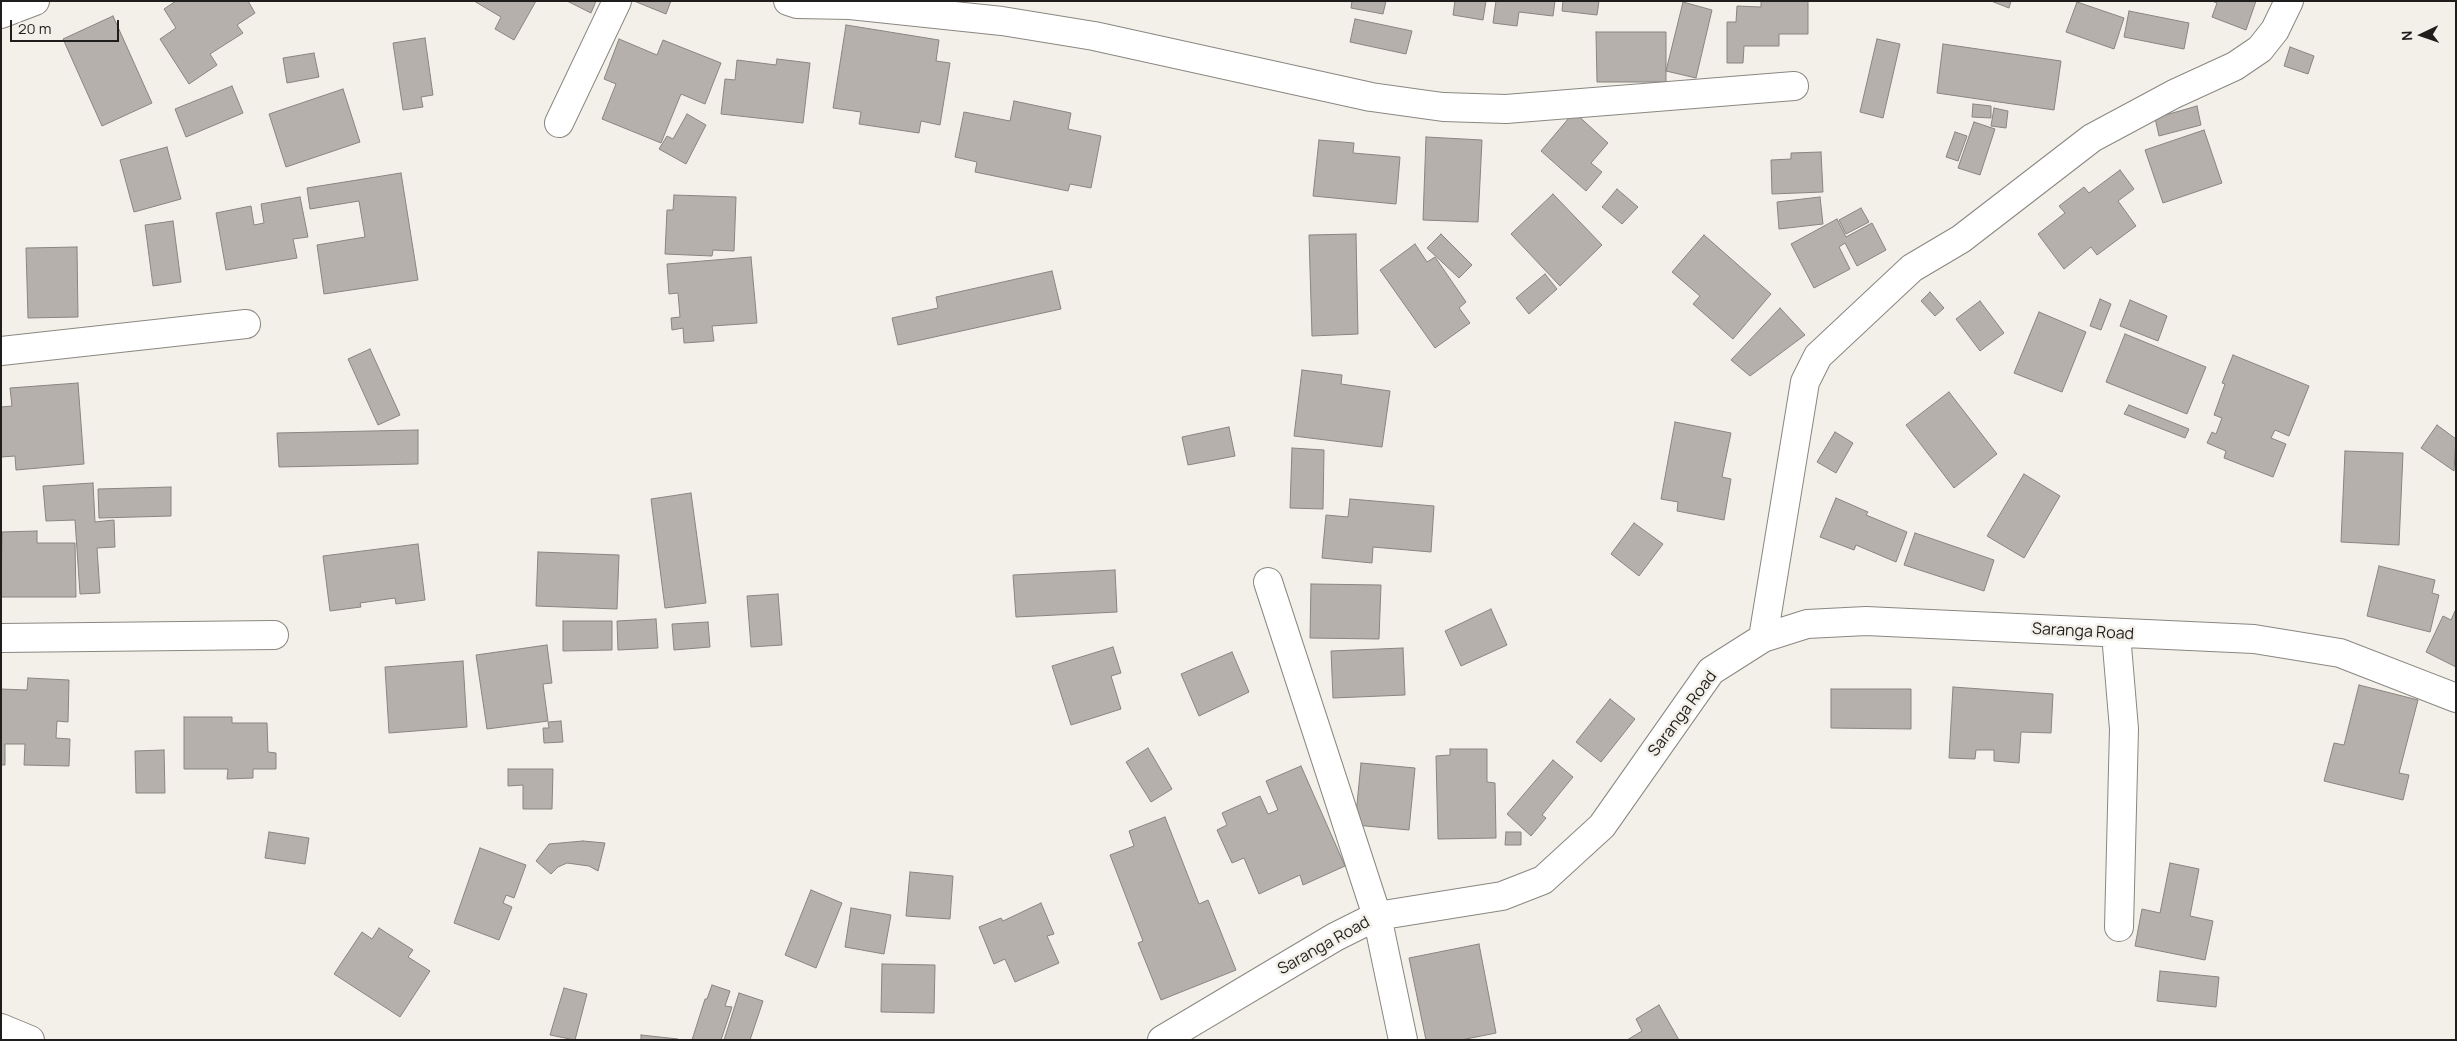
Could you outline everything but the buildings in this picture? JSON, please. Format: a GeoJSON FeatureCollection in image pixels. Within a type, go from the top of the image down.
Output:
{"type":"FeatureCollection","features":[{"type":"Feature","properties":{"kind":"street"},"geometry":{"type":"LineString","coordinates":[[1,14],[35,1]]}},
{"type":"Feature","properties":{"kind":"street"},"geometry":{"type":"LineString","coordinates":[[559,123],[617,1]]}},
{"type":"Feature","properties":{"kind":"street"},"geometry":{"type":"LineString","coordinates":[[788,1],[797,4],[850,5],[1002,21],[1094,36],[1371,97],[1443,107],[1506,109],[1794,86]]}},
{"type":"Feature","properties":{"kind":"street"},"geometry":{"type":"LineString","coordinates":[[1763,638],[1805,382],[1818,356],[1912,268],[1961,239],[2092,138],[2174,94],[2235,66],[2260,49],[2275,30],[2289,1]]}},
{"type":"Feature","properties":{"kind":"street"},"geometry":{"type":"LineString","coordinates":[[1,351],[246,324]]}},
{"type":"Feature","properties":{"kind":"street"},"geometry":{"type":"LineString","coordinates":[[1268,582],[1378,916],[1403,1040]]}},
{"type":"Feature","properties":{"kind":"street","name":"Saranga Road"},"geometry":{"type":"LineString","coordinates":[[1162,1040],[1335,937],[1378,916],[1502,896],[1543,880],[1602,826],[1711,671],[1763,638],[1807,624],[1866,621],[2254,639],[2340,653],[2456,698]]}},
{"type":"Feature","properties":{"kind":"street"},"geometry":{"type":"LineString","coordinates":[[2116,634],[2124,729],[2119,926]]}},
{"type":"Feature","properties":{"kind":"street"},"geometry":{"type":"LineString","coordinates":[[1,638],[274,635]]}},
{"type":"Feature","properties":{"kind":"street"},"geometry":{"type":"LineString","coordinates":[[1,1028],[30,1040]]}}]}
